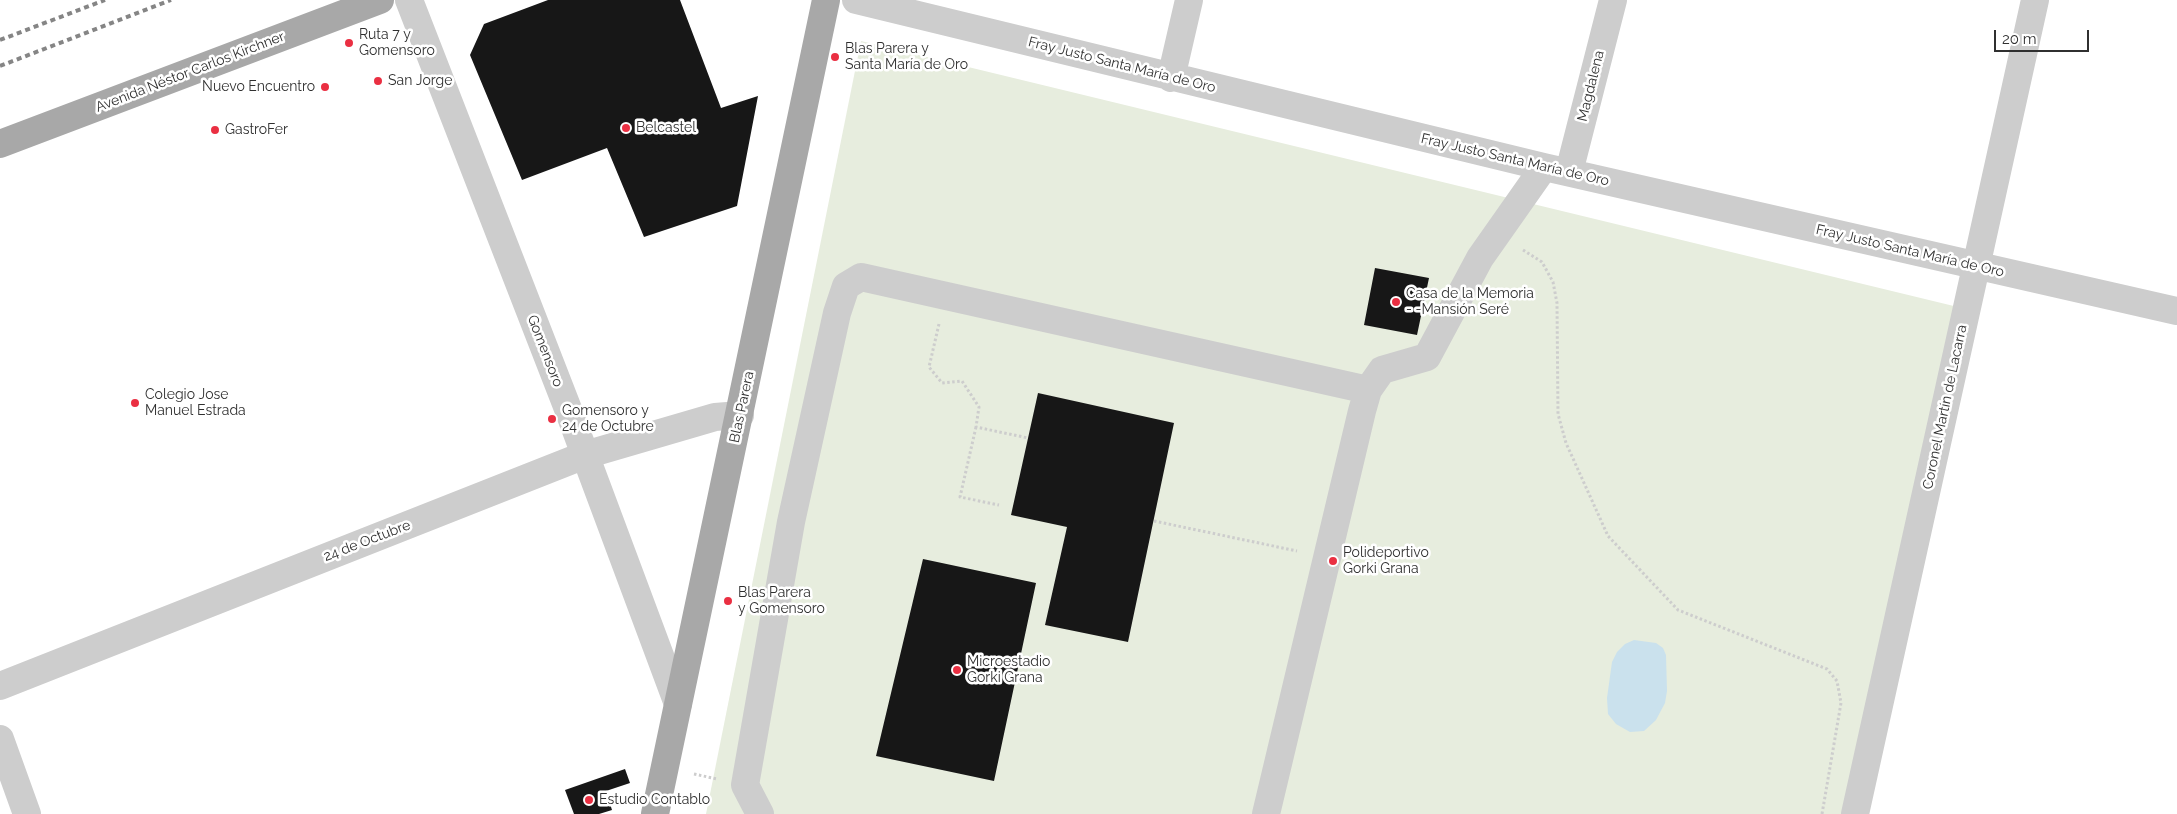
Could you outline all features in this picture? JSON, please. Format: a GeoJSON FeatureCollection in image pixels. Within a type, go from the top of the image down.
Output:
{"type":"FeatureCollection","features":[{"type":"Feature","properties":{"kind":"main road","name":"Avenida Néstor Carlos Kirchner"},"geometry":{"type":"LineString","coordinates":[[0,144],[380,0]]}},
{"type":"Feature","properties":{"kind":"main road","name":"Blas Parera"},"geometry":{"type":"LineString","coordinates":[[656,814],[826,0]]}},
{"type":"Feature","properties":{"kind":"street","name":"Gomensoro"},"geometry":{"type":"LineString","coordinates":[[408,0],[585,456],[678,704]]}},
{"type":"Feature","properties":{"kind":"street","name":"Fray Justo Santa María de Oro"},"geometry":{"type":"LineString","coordinates":[[856,0],[1556,170],[2177,311]]}},
{"type":"Feature","properties":{"kind":"street"},"geometry":{"type":"LineString","coordinates":[[1171,78],[1189,0]]}},
{"type":"Feature","properties":{"kind":"street","name":"Magdalena"},"geometry":{"type":"LineString","coordinates":[[1556,170],[1613,0]]}},
{"type":"Feature","properties":{"kind":"street","name":"Coronel Martín de Lacarra"},"geometry":{"type":"LineString","coordinates":[[1855,814],[2035,0]]}},
{"type":"Feature","properties":{"kind":"street"},"geometry":{"type":"LineString","coordinates":[[1266,814],[1368,390],[1382,370],[1427,357],[1480,258],[1498,232],[1556,170]]}},
{"type":"Feature","properties":{"kind":"street"},"geometry":{"type":"LineString","coordinates":[[760,814],[744,785],[791,522],[837,313],[846,286],[862,277],[1368,390]]}},
{"type":"Feature","properties":{"kind":"street","name":"24 de Octubre"},"geometry":{"type":"LineString","coordinates":[[0,686],[585,456],[714,416],[740,415]]}},
{"type":"Feature","properties":{"kind":"street"},"geometry":{"type":"LineString","coordinates":[[0,739],[27,814]]}},
{"type":"Feature","properties":{"kind":"path"},"geometry":{"type":"LineString","coordinates":[[1498,232],[1542,262],[1553,282],[1557,303],[1558,414],[1566,443],[1608,536],[1678,610],[1827,669],[1837,681],[1841,703],[1822,814]]}},
{"type":"Feature","properties":{"kind":"path"},"geometry":{"type":"LineString","coordinates":[[944,296],[929,366],[942,383],[962,381],[979,406],[960,497],[999,505]]}},
{"type":"Feature","properties":{"kind":"path"},"geometry":{"type":"LineString","coordinates":[[976,426],[1028,438]]}},
{"type":"Feature","properties":{"kind":"path"},"geometry":{"type":"LineString","coordinates":[[1154,521],[1327,558]]}},
{"type":"Feature","properties":{"kind":"path"},"geometry":{"type":"LineString","coordinates":[[665,768],[744,785]]}},
{"type":"Feature","properties":{"kind":"green space","name":"Polideportivo Gorki Grana"},"geometry":{"type":"Polygon","coordinates":[[[861,41],[1962,308],[1855,814],[706,814],[861,41]]]}},
{"type":"Feature","properties":{"kind":"water"},"geometry":{"type":"Polygon","coordinates":[[[1634,640],[1656,643],[1663,648],[1666,655],[1667,691],[1665,703],[1656,720],[1644,731],[1630,732],[1616,724],[1608,714],[1607,698],[1612,662],[1617,652],[1625,644],[1634,640]]]}},
{"type":"Feature","properties":{"kind":"building","name":"Belcastel"},"geometry":{"type":"Polygon","coordinates":[[[548,0],[680,0],[721,108],[758,96],[737,206],[644,237],[607,148],[522,180],[470,55],[484,24],[548,0]]]}},
{"type":"Feature","properties":{"kind":"building","name":"Casa de la Memoria - -Mansión Seré"},"geometry":{"type":"Polygon","coordinates":[[[1375,268],[1429,278],[1417,335],[1364,325],[1375,268]]]}},
{"type":"Feature","properties":{"kind":"building"},"geometry":{"type":"Polygon","coordinates":[[[1038,393],[1174,423],[1128,642],[1045,625],[1067,527],[1011,515],[1038,393]]]}},
{"type":"Feature","properties":{"kind":"building","name":"Microestadio Gorki Grana"},"geometry":{"type":"Polygon","coordinates":[[[923,559],[1036,583],[994,781],[876,756],[923,559]]]}},
{"type":"Feature","properties":{"kind":"building","name":"Estudio Contablo"},"geometry":{"type":"Polygon","coordinates":[[[625,769],[630,783],[606,791],[612,810],[599,814],[574,814],[565,790],[625,769]]]}},
{"type":"Feature","properties":{"kind":"railway"},"geometry":{"type":"LineString","coordinates":[[0,40],[105,0]]}},
{"type":"Feature","properties":{"kind":"railway"},"geometry":{"type":"LineString","coordinates":[[0,66],[171,0]]}},
{"type":"Feature","properties":{"kind":"place","name":"Ruta 7 y Gomensoro"},"geometry":{"type":"Point","coordinates":[349,43]}},
{"type":"Feature","properties":{"kind":"place","name":"Blas Parera y Santa María de Oro"},"geometry":{"type":"Point","coordinates":[835,57]}},
{"type":"Feature","properties":{"kind":"place","name":"San Jorge"},"geometry":{"type":"Point","coordinates":[378,81]}},
{"type":"Feature","properties":{"kind":"place","name":"Nuevo Encuentro"},"geometry":{"type":"Point","coordinates":[325,87]}},
{"type":"Feature","properties":{"kind":"place","name":"Belcastel"},"geometry":{"type":"Point","coordinates":[626,128]}},
{"type":"Feature","properties":{"kind":"place","name":"GastroFer"},"geometry":{"type":"Point","coordinates":[215,130]}},
{"type":"Feature","properties":{"kind":"place","name":"Casa de la Memoria - -Mansión Seré"},"geometry":{"type":"Point","coordinates":[1396,302]}},
{"type":"Feature","properties":{"kind":"place","name":"Colegio Jose Manuel Estrada"},"geometry":{"type":"Point","coordinates":[135,403]}},
{"type":"Feature","properties":{"kind":"place","name":"Gomensoro y 24 de Octubre"},"geometry":{"type":"Point","coordinates":[552,419]}},
{"type":"Feature","properties":{"kind":"place","name":"Polideportivo Gorki Grana"},"geometry":{"type":"Point","coordinates":[1333,561]}},
{"type":"Feature","properties":{"kind":"place","name":"Blas Parera y Gomensoro"},"geometry":{"type":"Point","coordinates":[728,601]}},
{"type":"Feature","properties":{"kind":"place","name":"Microestadio Gorki Grana"},"geometry":{"type":"Point","coordinates":[957,670]}},
{"type":"Feature","properties":{"kind":"place","name":"Estudio Contablo"},"geometry":{"type":"Point","coordinates":[589,800]}}]}
